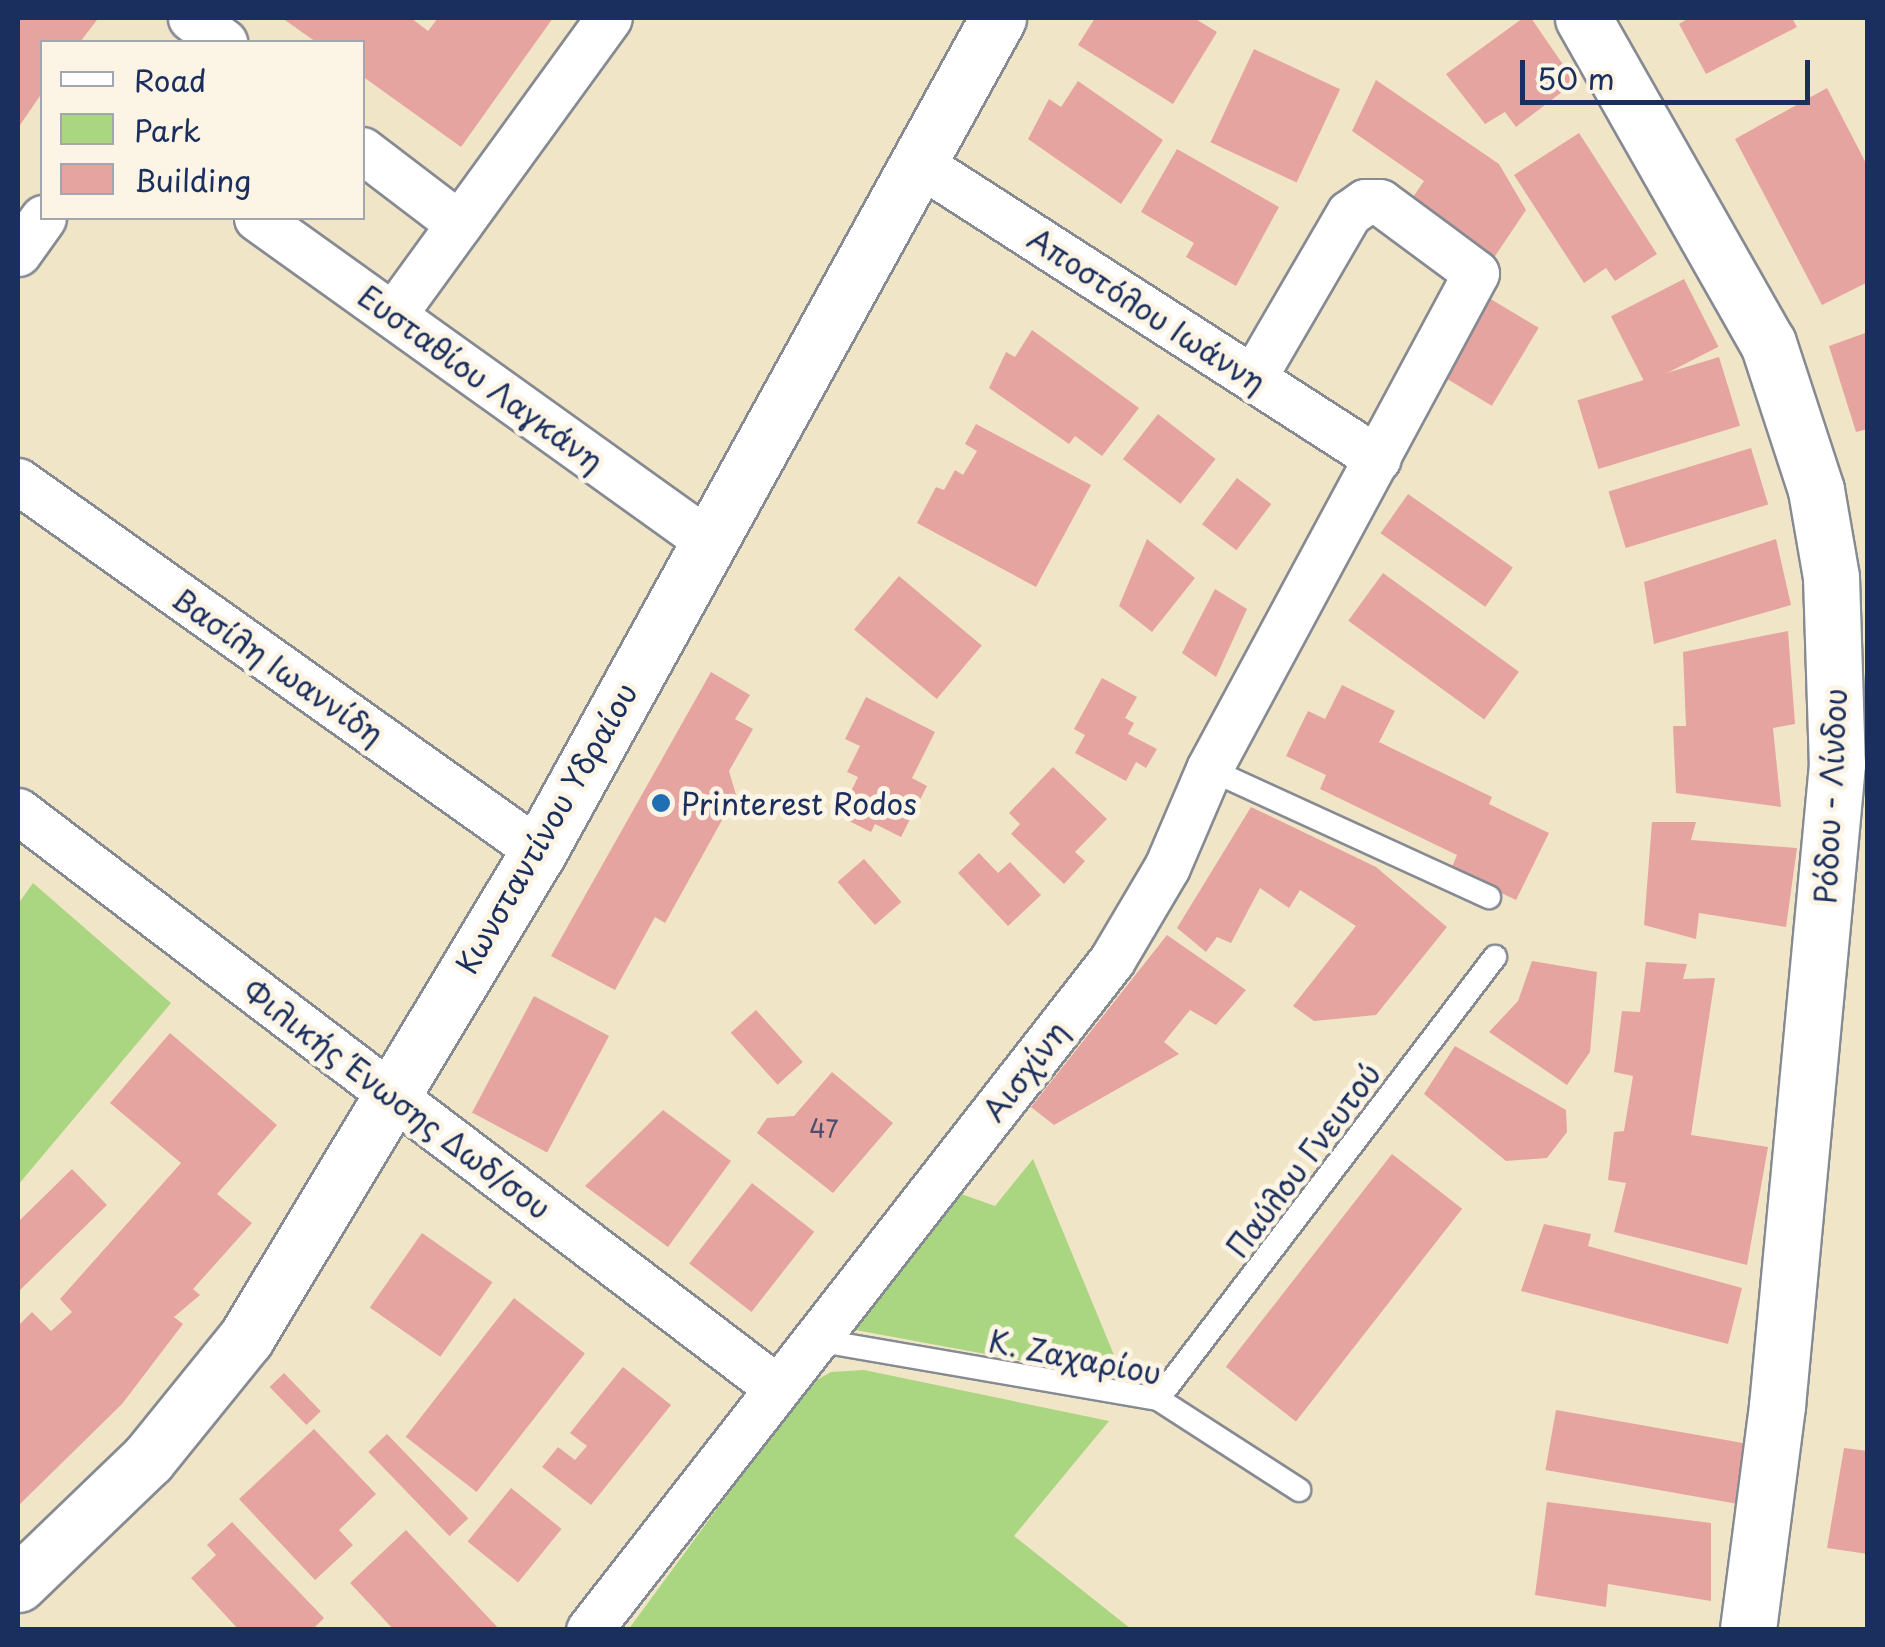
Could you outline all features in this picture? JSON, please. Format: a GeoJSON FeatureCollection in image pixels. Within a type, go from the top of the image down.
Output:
{"type":"FeatureCollection","features":[{"type":"Feature","properties":{"kind":"street"},"geometry":{"type":"LineString","coordinates":[[171,40],[189,18],[221,40]]}},
{"type":"Feature","properties":{"kind":"street"},"geometry":{"type":"LineString","coordinates":[[392,315],[609,18]]}},
{"type":"Feature","properties":{"kind":"street","name":"Κωνσταντίνου Υδραίου"},"geometry":{"type":"LineString","coordinates":[[18,1584],[87,1523],[207,1392],[246,1338],[539,851],[706,538],[998,18]]}},
{"type":"Feature","properties":{"kind":"street","name":"Ρόδου - Λίνδου"},"geometry":{"type":"LineString","coordinates":[[1583,18],[1768,343],[1816,490],[1830,577],[1837,764],[1777,1406],[1748,1630]]}},
{"type":"Feature","properties":{"kind":"street"},"geometry":{"type":"LineString","coordinates":[[365,152],[458,224]]}},
{"type":"Feature","properties":{"kind":"street","name":"Αποστόλου Ιωάννη"},"geometry":{"type":"LineString","coordinates":[[917,162],[1378,459]]}},
{"type":"Feature","properties":{"kind":"street","name":"Αισχίνη"},"geometry":{"type":"LineString","coordinates":[[589,1630],[1112,960],[1167,867],[1209,769],[1476,273],[1380,202],[1365,202],[1349,213],[1253,378]]}},
{"type":"Feature","properties":{"kind":"street"},"geometry":{"type":"LineString","coordinates":[[18,252],[42,220]]}},
{"type":"Feature","properties":{"kind":"street","name":"Ευσταθίου Λαγκάνη"},"geometry":{"type":"LineString","coordinates":[[260,220],[706,538]]}},
{"type":"Feature","properties":{"kind":"street","name":"Βασίλη Ιωαννίδη"},"geometry":{"type":"LineString","coordinates":[[18,481],[539,851]]}},
{"type":"Feature","properties":{"kind":"street","name":"Φιλικής Ένωσης Δωδ/σου"},"geometry":{"type":"LineString","coordinates":[[25,830],[390,1094],[776,1387]]}},
{"type":"Feature","properties":{"kind":"lane"},"geometry":{"type":"LineString","coordinates":[[1209,769],[1489,897]]}},
{"type":"Feature","properties":{"kind":"lane","name":"Παύλου Γνευτού"},"geometry":{"type":"LineString","coordinates":[[1158,1399],[1496,957]]}},
{"type":"Feature","properties":{"kind":"lane","name":"Κ. Ζαχαρίου"},"geometry":{"type":"LineString","coordinates":[[816,1340],[1158,1399],[1299,1490]]}},
{"type":"Feature","properties":{"kind":"green space"},"geometry":{"type":"Polygon","coordinates":[[[33,883],[171,1003],[18,1185],[18,904],[33,883]]]}},
{"type":"Feature","properties":{"kind":"green space"},"geometry":{"type":"Polygon","coordinates":[[[1033,1159],[1121,1372],[1104,1376],[850,1329],[950,1190],[995,1206],[1033,1159]]]}},
{"type":"Feature","properties":{"kind":"green space"},"geometry":{"type":"Polygon","coordinates":[[[864,1370],[1109,1421],[1014,1536],[1131,1629],[628,1630],[808,1385],[831,1372],[864,1370]]]}},
{"type":"Feature","properties":{"kind":"building"},"geometry":{"type":"Polygon","coordinates":[[[18,18],[97,20],[82,40],[40,40],[40,96],[18,128],[18,18]]]}},
{"type":"Feature","properties":{"kind":"building"},"geometry":{"type":"Polygon","coordinates":[[[282,18],[411,18],[428,31],[438,18],[553,18],[461,147],[365,78],[365,40],[313,40],[282,18]]]}},
{"type":"Feature","properties":{"kind":"building"},"geometry":{"type":"Polygon","coordinates":[[[1095,18],[1194,18],[1217,32],[1173,104],[1078,45],[1095,18]]]}},
{"type":"Feature","properties":{"kind":"building"},"geometry":{"type":"Polygon","coordinates":[[[1523,18],[1531,18],[1575,82],[1516,127],[1505,112],[1485,124],[1446,74],[1523,18]]]}},
{"type":"Feature","properties":{"kind":"building"},"geometry":{"type":"Polygon","coordinates":[[[1689,18],[1792,18],[1797,27],[1706,74],[1679,24],[1689,18]]]}},
{"type":"Feature","properties":{"kind":"building"},"geometry":{"type":"Polygon","coordinates":[[[1254,49],[1340,89],[1297,182],[1210,142],[1254,49]]]}},
{"type":"Feature","properties":{"kind":"building"},"geometry":{"type":"Polygon","coordinates":[[[1376,80],[1499,164],[1526,210],[1491,262],[1411,200],[1424,181],[1352,131],[1376,80]]]}},
{"type":"Feature","properties":{"kind":"building"},"geometry":{"type":"Polygon","coordinates":[[[1078,81],[1163,140],[1121,204],[1028,139],[1049,99],[1061,107],[1078,81]]]}},
{"type":"Feature","properties":{"kind":"building"},"geometry":{"type":"Polygon","coordinates":[[[1827,88],[1868,167],[1868,282],[1822,305],[1735,139],[1827,88]]]}},
{"type":"Feature","properties":{"kind":"building"},"geometry":{"type":"Polygon","coordinates":[[[1579,133],[1657,254],[1615,281],[1606,268],[1584,283],[1514,175],[1579,133]]]}},
{"type":"Feature","properties":{"kind":"building"},"geometry":{"type":"Polygon","coordinates":[[[1177,149],[1279,207],[1236,286],[1186,257],[1194,243],[1141,212],[1177,149]]]}},
{"type":"Feature","properties":{"kind":"building"},"geometry":{"type":"Polygon","coordinates":[[[1684,279],[1719,347],[1645,384],[1611,316],[1684,279]]]}},
{"type":"Feature","properties":{"kind":"building"},"geometry":{"type":"Polygon","coordinates":[[[1489,298],[1539,328],[1492,406],[1442,376],[1489,298]]]}},
{"type":"Feature","properties":{"kind":"building"},"geometry":{"type":"Polygon","coordinates":[[[1032,330],[1139,408],[1102,456],[1075,436],[1069,444],[989,388],[1006,352],[1015,357],[1032,330]]]}},
{"type":"Feature","properties":{"kind":"building"},"geometry":{"type":"Polygon","coordinates":[[[1868,332],[1868,429],[1856,432],[1829,346],[1868,332]]]}},
{"type":"Feature","properties":{"kind":"building"},"geometry":{"type":"Polygon","coordinates":[[[1719,357],[1740,426],[1599,469],[1577,400],[1719,357]]]}},
{"type":"Feature","properties":{"kind":"building"},"geometry":{"type":"Polygon","coordinates":[[[1158,414],[1216,459],[1180,504],[1123,459],[1158,414]]]}},
{"type":"Feature","properties":{"kind":"building"},"geometry":{"type":"Polygon","coordinates":[[[976,424],[1091,485],[1036,587],[917,523],[936,487],[944,490],[955,470],[963,475],[977,451],[965,444],[976,424]]]}},
{"type":"Feature","properties":{"kind":"building"},"geometry":{"type":"Polygon","coordinates":[[[1751,448],[1768,504],[1626,548],[1609,492],[1751,448]]]}},
{"type":"Feature","properties":{"kind":"building"},"geometry":{"type":"Polygon","coordinates":[[[1237,478],[1271,504],[1236,550],[1202,524],[1237,478]]]}},
{"type":"Feature","properties":{"kind":"building"},"geometry":{"type":"Polygon","coordinates":[[[1408,494],[1513,567],[1485,607],[1380,533],[1408,494]]]}},
{"type":"Feature","properties":{"kind":"building"},"geometry":{"type":"Polygon","coordinates":[[[1147,539],[1195,578],[1152,632],[1119,606],[1147,539]]]}},
{"type":"Feature","properties":{"kind":"building"},"geometry":{"type":"Polygon","coordinates":[[[1776,539],[1791,605],[1654,644],[1644,582],[1776,539]]]}},
{"type":"Feature","properties":{"kind":"building"},"geometry":{"type":"Polygon","coordinates":[[[1383,573],[1519,672],[1484,719],[1348,621],[1383,573]]]}},
{"type":"Feature","properties":{"kind":"building"},"geometry":{"type":"Polygon","coordinates":[[[899,576],[982,645],[937,699],[854,630],[899,576]]]}},
{"type":"Feature","properties":{"kind":"building"},"geometry":{"type":"Polygon","coordinates":[[[1215,589],[1247,609],[1216,677],[1182,653],[1215,589]]]}},
{"type":"Feature","properties":{"kind":"building"},"geometry":{"type":"Polygon","coordinates":[[[1788,631],[1795,724],[1773,728],[1781,807],[1676,793],[1673,726],[1686,726],[1683,652],[1788,631]]]}},
{"type":"Feature","properties":{"kind":"building"},"geometry":{"type":"Polygon","coordinates":[[[711,672],[750,695],[735,719],[753,729],[729,771],[736,795],[665,923],[655,917],[615,990],[551,956],[711,672]]]}},
{"type":"Feature","properties":{"kind":"building"},"geometry":{"type":"Polygon","coordinates":[[[1102,678],[1137,697],[1125,718],[1134,723],[1128,734],[1157,749],[1146,768],[1136,762],[1126,781],[1075,753],[1085,735],[1074,729],[1102,678]]]}},
{"type":"Feature","properties":{"kind":"building"},"geometry":{"type":"Polygon","coordinates":[[[1342,685],[1395,711],[1379,742],[1492,797],[1489,804],[1549,833],[1516,900],[1451,869],[1457,855],[1320,789],[1326,775],[1286,756],[1308,711],[1325,719],[1342,685]]]}},
{"type":"Feature","properties":{"kind":"building"},"geometry":{"type":"Polygon","coordinates":[[[866,697],[935,732],[912,778],[927,786],[901,837],[875,824],[871,832],[839,816],[858,777],[847,772],[860,746],[845,739],[866,697]]]}},
{"type":"Feature","properties":{"kind":"building"},"geometry":{"type":"Polygon","coordinates":[[[1053,767],[1107,819],[1075,852],[1085,861],[1064,884],[1011,834],[1020,824],[1009,813],[1053,767]]]}},
{"type":"Feature","properties":{"kind":"building"},"geometry":{"type":"Polygon","coordinates":[[[1251,807],[1376,867],[1447,927],[1376,1015],[1314,1021],[1293,1006],[1356,926],[1300,890],[1289,908],[1260,888],[1231,943],[1217,937],[1206,952],[1177,928],[1251,807]]]}},
{"type":"Feature","properties":{"kind":"building"},"geometry":{"type":"Polygon","coordinates":[[[1652,822],[1696,822],[1691,840],[1797,848],[1786,927],[1699,913],[1696,939],[1644,925],[1652,822]]]}},
{"type":"Feature","properties":{"kind":"building"},"geometry":{"type":"Polygon","coordinates":[[[979,853],[998,873],[1010,862],[1041,895],[1008,926],[958,873],[979,853]]]}},
{"type":"Feature","properties":{"kind":"building"},"geometry":{"type":"Polygon","coordinates":[[[864,859],[901,902],[875,925],[838,882],[864,859]]]}},
{"type":"Feature","properties":{"kind":"building"},"geometry":{"type":"Polygon","coordinates":[[[1167,935],[1246,990],[1216,1025],[1190,1010],[1164,1042],[1179,1054],[1054,1125],[1031,1107],[1167,935]]]}},
{"type":"Feature","properties":{"kind":"building"},"geometry":{"type":"Polygon","coordinates":[[[1532,961],[1597,972],[1590,1052],[1567,1085],[1489,1032],[1518,1001],[1532,961]]]}},
{"type":"Feature","properties":{"kind":"building"},"geometry":{"type":"Polygon","coordinates":[[[1646,962],[1687,964],[1683,979],[1715,978],[1691,1135],[1768,1147],[1747,1265],[1614,1232],[1626,1183],[1608,1180],[1614,1132],[1624,1131],[1633,1076],[1614,1072],[1622,1011],[1640,1012],[1646,962]]]}},
{"type":"Feature","properties":{"kind":"building"},"geometry":{"type":"Polygon","coordinates":[[[534,996],[609,1036],[547,1152],[472,1113],[534,996]]]}},
{"type":"Feature","properties":{"kind":"building"},"geometry":{"type":"Polygon","coordinates":[[[756,1010],[803,1062],[778,1085],[731,1033],[756,1010]]]}},
{"type":"Feature","properties":{"kind":"building"},"geometry":{"type":"Polygon","coordinates":[[[170,1033],[277,1125],[217,1194],[252,1223],[193,1289],[200,1295],[174,1317],[183,1324],[122,1404],[18,1506],[18,1326],[32,1312],[51,1331],[72,1312],[60,1299],[181,1163],[110,1103],[170,1033]]]}},
{"type":"Feature","properties":{"kind":"building"},"geometry":{"type":"Polygon","coordinates":[[[1455,1046],[1566,1110],[1567,1132],[1547,1158],[1506,1161],[1424,1094],[1455,1046]]]}},
{"type":"Feature","properties":{"kind":"building"},"geometry":{"type":"Polygon","coordinates":[[[832,1072],[893,1123],[833,1193],[757,1133],[767,1118],[794,1116],[832,1072]]]}},
{"type":"Feature","properties":{"kind":"building"},"geometry":{"type":"Polygon","coordinates":[[[663,1110],[731,1161],[668,1247],[585,1186],[663,1110]]]}},
{"type":"Feature","properties":{"kind":"building"},"geometry":{"type":"Polygon","coordinates":[[[1392,1154],[1462,1209],[1296,1422],[1226,1367],[1392,1154]]]}},
{"type":"Feature","properties":{"kind":"building"},"geometry":{"type":"Polygon","coordinates":[[[72,1169],[107,1205],[18,1292],[18,1222],[72,1169]]]}},
{"type":"Feature","properties":{"kind":"building"},"geometry":{"type":"Polygon","coordinates":[[[752,1183],[814,1232],[751,1312],[689,1263],[752,1183]]]}},
{"type":"Feature","properties":{"kind":"building"},"geometry":{"type":"Polygon","coordinates":[[[1544,1224],[1591,1234],[1588,1246],[1742,1288],[1728,1344],[1521,1291],[1544,1224]]]}},
{"type":"Feature","properties":{"kind":"building"},"geometry":{"type":"Polygon","coordinates":[[[422,1233],[492,1282],[440,1357],[370,1308],[422,1233]]]}},
{"type":"Feature","properties":{"kind":"building"},"geometry":{"type":"Polygon","coordinates":[[[514,1298],[585,1353],[477,1492],[406,1437],[514,1298]]]}},
{"type":"Feature","properties":{"kind":"building"},"geometry":{"type":"Polygon","coordinates":[[[623,1367],[671,1405],[591,1505],[542,1467],[558,1447],[575,1460],[587,1446],[570,1433],[623,1367]]]}},
{"type":"Feature","properties":{"kind":"building"},"geometry":{"type":"Polygon","coordinates":[[[284,1373],[321,1411],[306,1425],[270,1387],[284,1373]]]}},
{"type":"Feature","properties":{"kind":"building"},"geometry":{"type":"Polygon","coordinates":[[[1556,1410],[1750,1444],[1739,1504],[1545,1470],[1556,1410]]]}},
{"type":"Feature","properties":{"kind":"building"},"geometry":{"type":"Polygon","coordinates":[[[314,1429],[376,1494],[339,1530],[353,1545],[315,1580],[239,1499],[314,1429]]]}},
{"type":"Feature","properties":{"kind":"building"},"geometry":{"type":"Polygon","coordinates":[[[387,1434],[468,1518],[450,1536],[368,1452],[387,1434]]]}},
{"type":"Feature","properties":{"kind":"building"},"geometry":{"type":"Polygon","coordinates":[[[1844,1448],[1868,1451],[1868,1554],[1827,1548],[1844,1448]]]}},
{"type":"Feature","properties":{"kind":"building"},"geometry":{"type":"Polygon","coordinates":[[[511,1488],[562,1529],[518,1583],[468,1542],[511,1488]]]}},
{"type":"Feature","properties":{"kind":"building"},"geometry":{"type":"Polygon","coordinates":[[[1547,1502],[1711,1523],[1711,1601],[1608,1584],[1606,1607],[1535,1595],[1547,1502]]]}},
{"type":"Feature","properties":{"kind":"building"},"geometry":{"type":"Polygon","coordinates":[[[232,1522],[324,1618],[312,1630],[239,1630],[191,1578],[216,1555],[207,1545],[232,1522]]]}},
{"type":"Feature","properties":{"kind":"building"},"geometry":{"type":"Polygon","coordinates":[[[406,1530],[500,1630],[394,1630],[350,1583],[406,1530]]]}},
{"type":"Feature","properties":{"kind":"place","name":"Printerest Rodos"},"geometry":{"type":"Point","coordinates":[661,803]}}]}
